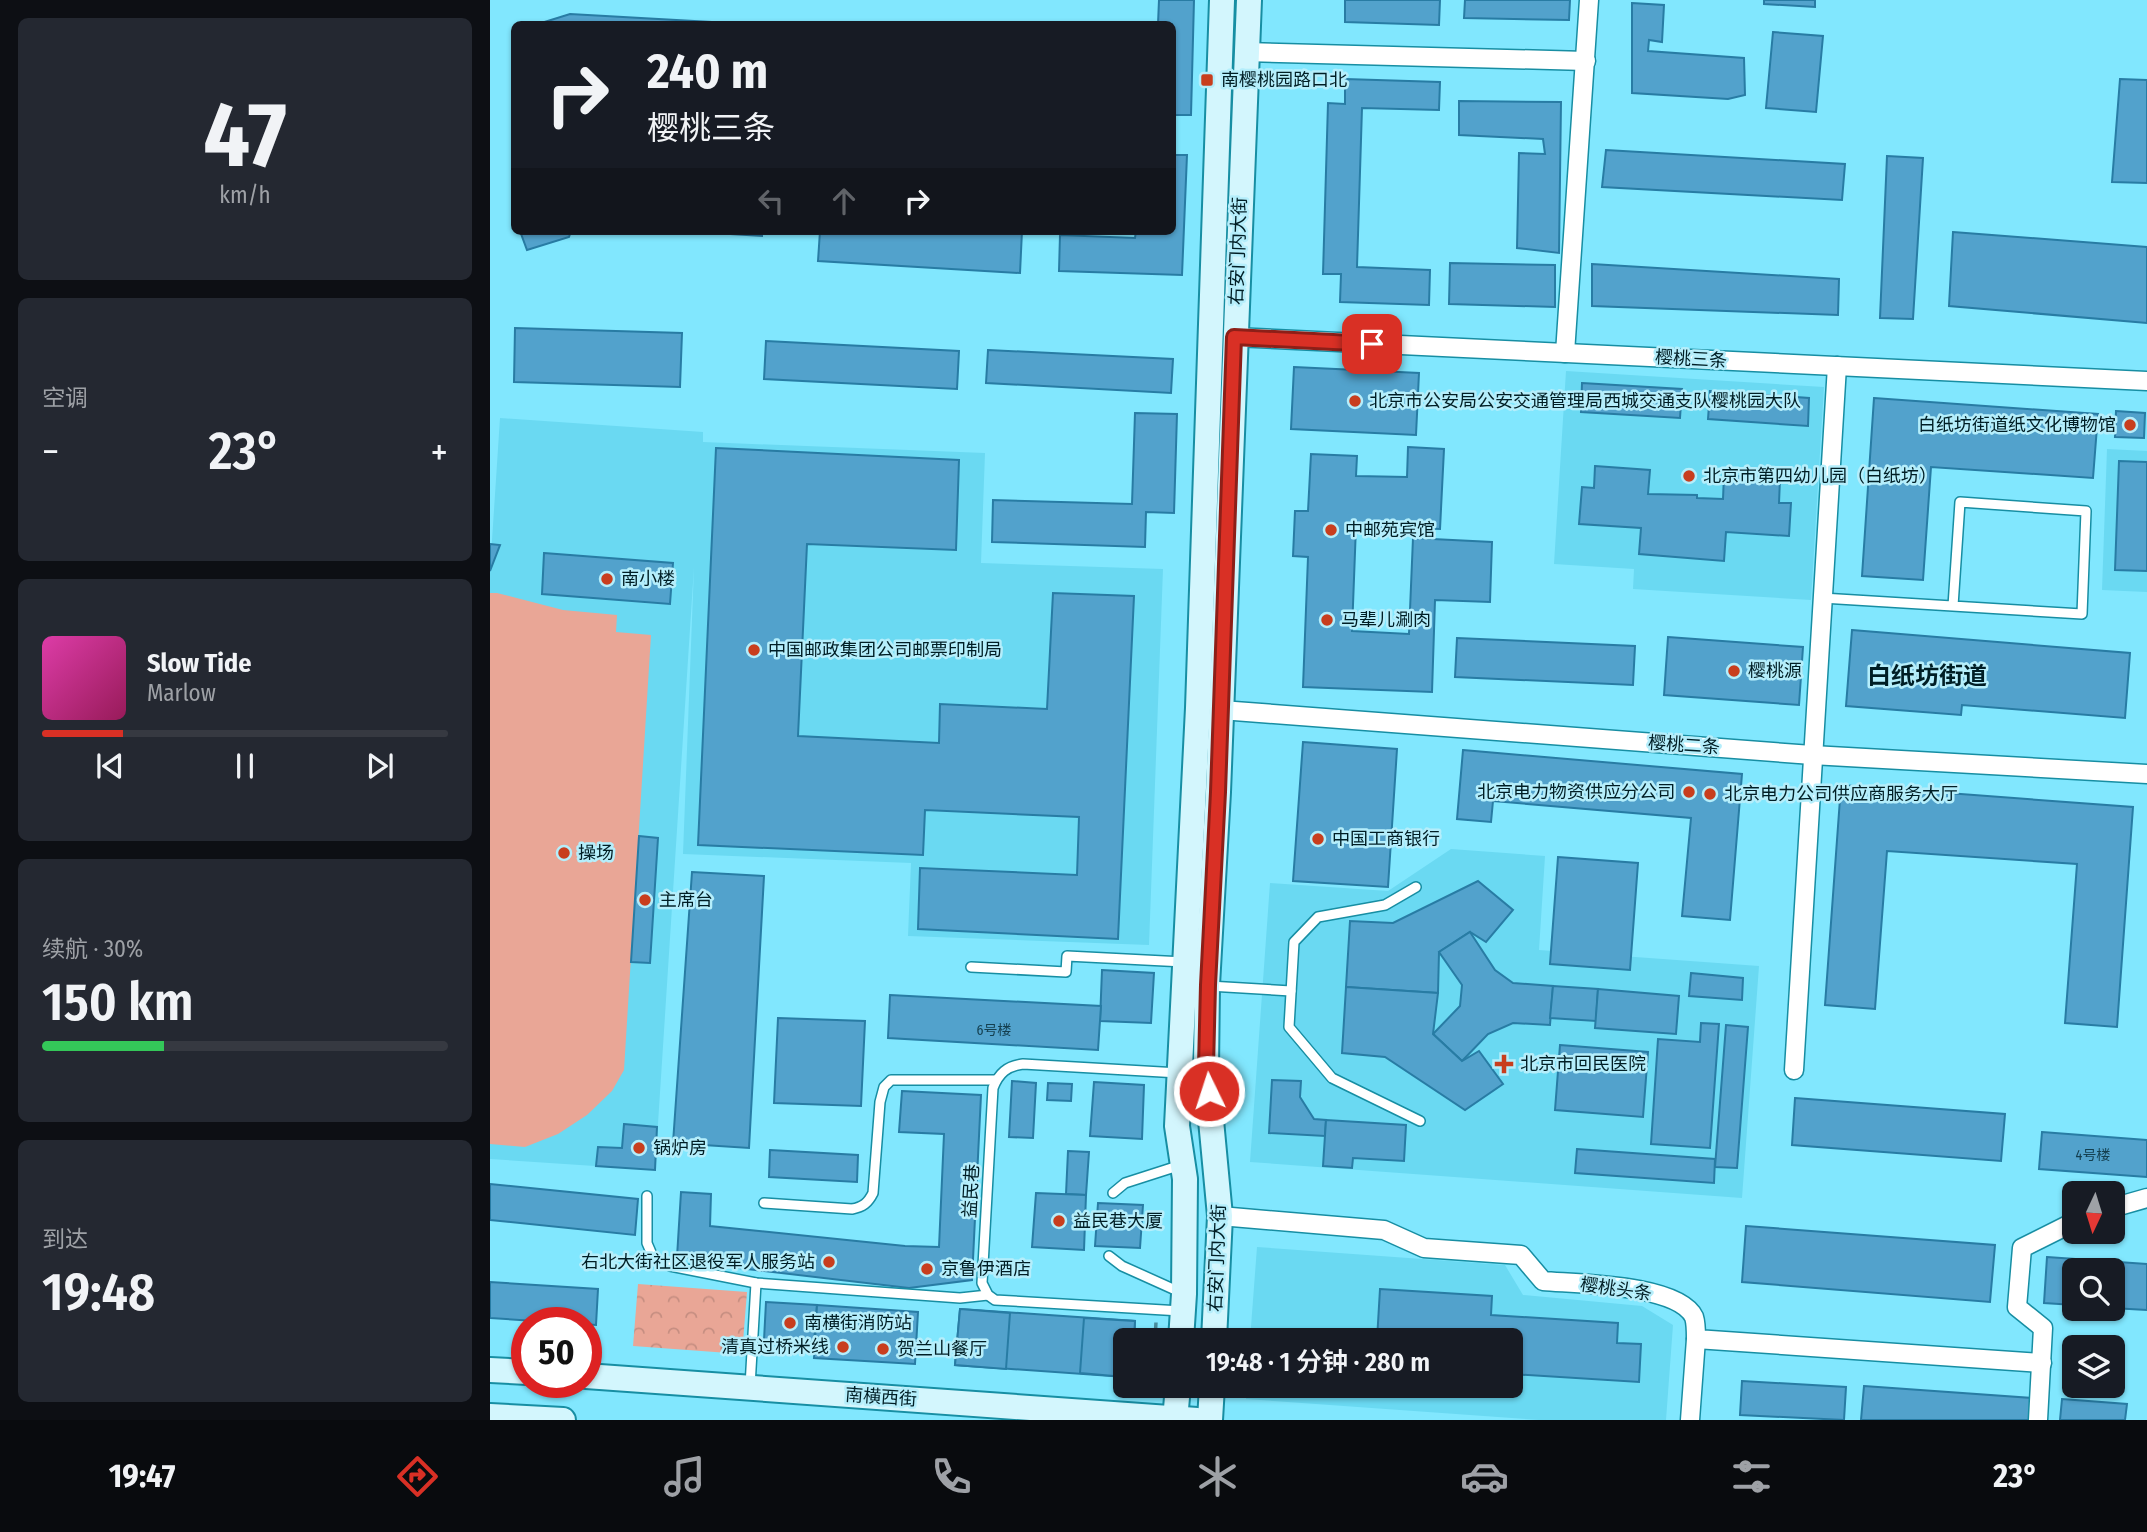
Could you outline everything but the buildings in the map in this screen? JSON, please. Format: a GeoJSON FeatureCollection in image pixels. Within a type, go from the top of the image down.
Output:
{"type":"FeatureCollection","features":[{"type":"Feature","properties":{"kind":"main road","name":"右安门内大街"},"geometry":{"type":"LineString","coordinates":[[1215,1328],[1220,1216],[1206,1067],[1210,709],[1223,337],[1222,0]]}},
{"type":"Feature","properties":{"kind":"main road","name":"右安门内大街"},"geometry":{"type":"LineString","coordinates":[[1223,337],[1249,0]]}},
{"type":"Feature","properties":{"kind":"main road","name":"右安门内大街"},"geometry":{"type":"LineString","coordinates":[[1182,1328],[1185,1179],[1177,1126],[1185,962],[1210,709]]}},
{"type":"Feature","properties":{"kind":"main road"},"geometry":{"type":"LineString","coordinates":[[490,1370],[511,1371]]}},
{"type":"Feature","properties":{"kind":"main road","name":"南横西街"},"geometry":{"type":"LineString","coordinates":[[602,1377],[1183,1420]]}},
{"type":"Feature","properties":{"kind":"main road"},"geometry":{"type":"LineString","coordinates":[[1180,1398],[1183,1420]]}},
{"type":"Feature","properties":{"kind":"main road"},"geometry":{"type":"LineString","coordinates":[[1210,1420],[1211,1398]]}},
{"type":"Feature","properties":{"kind":"main road"},"geometry":{"type":"LineString","coordinates":[[490,1416],[563,1420]]}},
{"type":"Feature","properties":{"kind":"street"},"geometry":{"type":"LineString","coordinates":[[1565,353],[1589,0]]}},
{"type":"Feature","properties":{"kind":"street"},"geometry":{"type":"LineString","coordinates":[[1246,52],[1586,61]]}},
{"type":"Feature","properties":{"kind":"street","name":"樱桃三条"},"geometry":{"type":"LineString","coordinates":[[1223,337],[2147,382]]}},
{"type":"Feature","properties":{"kind":"street"},"geometry":{"type":"LineString","coordinates":[[1794,1070],[1837,366]]}},
{"type":"Feature","properties":{"kind":"street","name":"樱桃二条"},"geometry":{"type":"LineString","coordinates":[[1210,709],[1812,755],[2147,774]]}},
{"type":"Feature","properties":{"kind":"street"},"geometry":{"type":"LineString","coordinates":[[2125,1204],[2147,1198]]}},
{"type":"Feature","properties":{"kind":"street","name":"樱桃头条"},"geometry":{"type":"LineString","coordinates":[[1220,1216],[1384,1230],[1424,1248],[1521,1255],[1543,1281],[1646,1290],[1680,1303],[1693,1317],[1696,1339]]}},
{"type":"Feature","properties":{"kind":"street"},"geometry":{"type":"LineString","coordinates":[[2038,1420],[2043,1328],[2017,1307],[2022,1248],[2062,1228]]}},
{"type":"Feature","properties":{"kind":"street"},"geometry":{"type":"LineString","coordinates":[[1690,1420],[1696,1339],[2042,1363]]}},
{"type":"Feature","properties":{"kind":"lane"},"geometry":{"type":"LineString","coordinates":[[1822,597],[1953,606],[2082,614],[2087,511],[1960,502],[1953,606]]}},
{"type":"Feature","properties":{"kind":"lane"},"geometry":{"type":"LineString","coordinates":[[1416,887],[1385,905],[1318,917],[1294,942],[1289,1027],[1332,1078],[1420,1121]]}},
{"type":"Feature","properties":{"kind":"lane"},"geometry":{"type":"LineString","coordinates":[[971,967],[1066,972],[1067,956],[1185,962]]}},
{"type":"Feature","properties":{"kind":"lane"},"geometry":{"type":"LineString","coordinates":[[1208,985],[1291,991]]}},
{"type":"Feature","properties":{"kind":"lane"},"geometry":{"type":"LineString","coordinates":[[764,1203],[852,1209],[862,1207],[870,1200],[873,1193],[880,1102],[884,1087],[891,1080],[996,1080],[1012,1066],[1023,1064],[1180,1073]]}},
{"type":"Feature","properties":{"kind":"lane","name":"益民巷"},"geometry":{"type":"LineString","coordinates":[[988,1295],[982,1283],[993,1088],[996,1080]]}},
{"type":"Feature","properties":{"kind":"lane"},"geometry":{"type":"LineString","coordinates":[[1113,1193],[1125,1182],[1182,1164]]}},
{"type":"Feature","properties":{"kind":"lane"},"geometry":{"type":"LineString","coordinates":[[647,1196],[647,1243],[653,1257],[670,1266],[756,1283],[960,1297],[988,1295],[995,1300],[1184,1303]]}},
{"type":"Feature","properties":{"kind":"lane"},"geometry":{"type":"LineString","coordinates":[[1109,1256],[1184,1303]]}},
{"type":"Feature","properties":{"kind":"lane"},"geometry":{"type":"LineString","coordinates":[[750,1387],[756,1283]]}},
{"type":"Feature","properties":{"kind":"shaded area","name":"北京市第四幼儿园（白纸坊）"},"geometry":{"type":"Polygon","coordinates":[[[1566,371],[1824,387],[1811,600],[1633,589],[1634,569],[1554,564],[1566,371]]]}},
{"type":"Feature","properties":{"kind":"shaded area"},"geometry":{"type":"Polygon","coordinates":[[[500,418],[703,432],[703,442],[985,453],[981,563],[1163,569],[1149,945],[908,936],[911,863],[683,854],[694,567],[655,1170],[490,1159],[490,571],[500,418]]]}},
{"type":"Feature","properties":{"kind":"shaded area"},"geometry":{"type":"Polygon","coordinates":[[[2107,449],[2147,451],[2147,592],[2102,590],[2107,449]]]}},
{"type":"Feature","properties":{"kind":"shaded area","name":"北京市回民医院"},"geometry":{"type":"Polygon","coordinates":[[[1451,849],[1545,856],[1539,950],[1759,966],[1742,1198],[1250,1162],[1270,883],[1388,891],[1451,849]]]}},
{"type":"Feature","properties":{"kind":"shaded area"},"geometry":{"type":"Polygon","coordinates":[[[1257,1247],[1505,1265],[1523,1295],[1642,1306],[1673,1325],[1666,1420],[1539,1420],[1246,1399],[1523,1398],[1523,1328],[1251,1328],[1257,1247]]]}},
{"type":"Feature","properties":{"kind":"green space","name":"操场"},"geometry":{"type":"Polygon","coordinates":[[[490,593],[563,610],[617,615],[616,632],[651,635],[624,1070],[612,1091],[587,1115],[558,1134],[525,1147],[490,1144],[490,593]]]}},
{"type":"Feature","properties":{"kind":"green space"},"geometry":{"type":"Polygon","coordinates":[[[638,1284],[747,1292],[742,1354],[633,1346],[638,1284]]]}},
{"type":"Feature","properties":{"kind":"place","name":"南樱桃园路口北"},"geometry":{"type":"Point","coordinates":[1207,80]}},
{"type":"Feature","properties":{"kind":"place","name":"北京市公安局公安交通管理局西城交通支队樱桃园大队"},"geometry":{"type":"Point","coordinates":[1355,401]}},
{"type":"Feature","properties":{"kind":"place","name":"白纸坊街道纸文化博物馆"},"geometry":{"type":"Point","coordinates":[2130,425]}},
{"type":"Feature","properties":{"kind":"place","name":"北京市第四幼儿园（白纸坊）"},"geometry":{"type":"Point","coordinates":[1689,476]}},
{"type":"Feature","properties":{"kind":"place","name":"中邮苑宾馆"},"geometry":{"type":"Point","coordinates":[1331,530]}},
{"type":"Feature","properties":{"kind":"place","name":"南小楼"},"geometry":{"type":"Point","coordinates":[607,579]}},
{"type":"Feature","properties":{"kind":"place","name":"马辈儿涮肉"},"geometry":{"type":"Point","coordinates":[1327,620]}},
{"type":"Feature","properties":{"kind":"place","name":"中国邮政集团公司邮票印制局"},"geometry":{"type":"Point","coordinates":[754,650]}},
{"type":"Feature","properties":{"kind":"place","name":"樱桃源"},"geometry":{"type":"Point","coordinates":[1734,671]}},
{"type":"Feature","properties":{"kind":"place","name":"北京电力物资供应分公司"},"geometry":{"type":"Point","coordinates":[1689,792]}},
{"type":"Feature","properties":{"kind":"place","name":"北京电力公司供应商服务大厅"},"geometry":{"type":"Point","coordinates":[1710,794]}},
{"type":"Feature","properties":{"kind":"place","name":"中国工商银行"},"geometry":{"type":"Point","coordinates":[1318,839]}},
{"type":"Feature","properties":{"kind":"place","name":"操场"},"geometry":{"type":"Point","coordinates":[564,853]}},
{"type":"Feature","properties":{"kind":"place","name":"主席台"},"geometry":{"type":"Point","coordinates":[645,900]}},
{"type":"Feature","properties":{"kind":"place","name":"北京市回民医院"},"geometry":{"type":"Point","coordinates":[1504,1064]}},
{"type":"Feature","properties":{"kind":"place","name":"锅炉房"},"geometry":{"type":"Point","coordinates":[639,1148]}},
{"type":"Feature","properties":{"kind":"place","name":"益民巷大厦"},"geometry":{"type":"Point","coordinates":[1059,1221]}},
{"type":"Feature","properties":{"kind":"place","name":"右北大街社区退役军人服务站"},"geometry":{"type":"Point","coordinates":[829,1262]}},
{"type":"Feature","properties":{"kind":"place","name":"京鲁伊酒店"},"geometry":{"type":"Point","coordinates":[927,1269]}},
{"type":"Feature","properties":{"kind":"place","name":"南横街消防站"},"geometry":{"type":"Point","coordinates":[790,1323]}},
{"type":"Feature","properties":{"kind":"place","name":"清真过桥米线"},"geometry":{"type":"Point","coordinates":[843,1347]}},
{"type":"Feature","properties":{"kind":"place","name":"贺兰山餐厅"},"geometry":{"type":"Point","coordinates":[883,1349]}},
{"type":"Feature","properties":{"kind":"district","name":"白纸坊街道"},"geometry":{"type":"Point","coordinates":[1927,676]}},
{"type":"Feature","properties":{"kind":"route"},"geometry":{"type":"LineString","coordinates":[[1209,1091],[1206,1067],[1208,985],[1218,792],[1234,337],[1372,344]]}}]}
